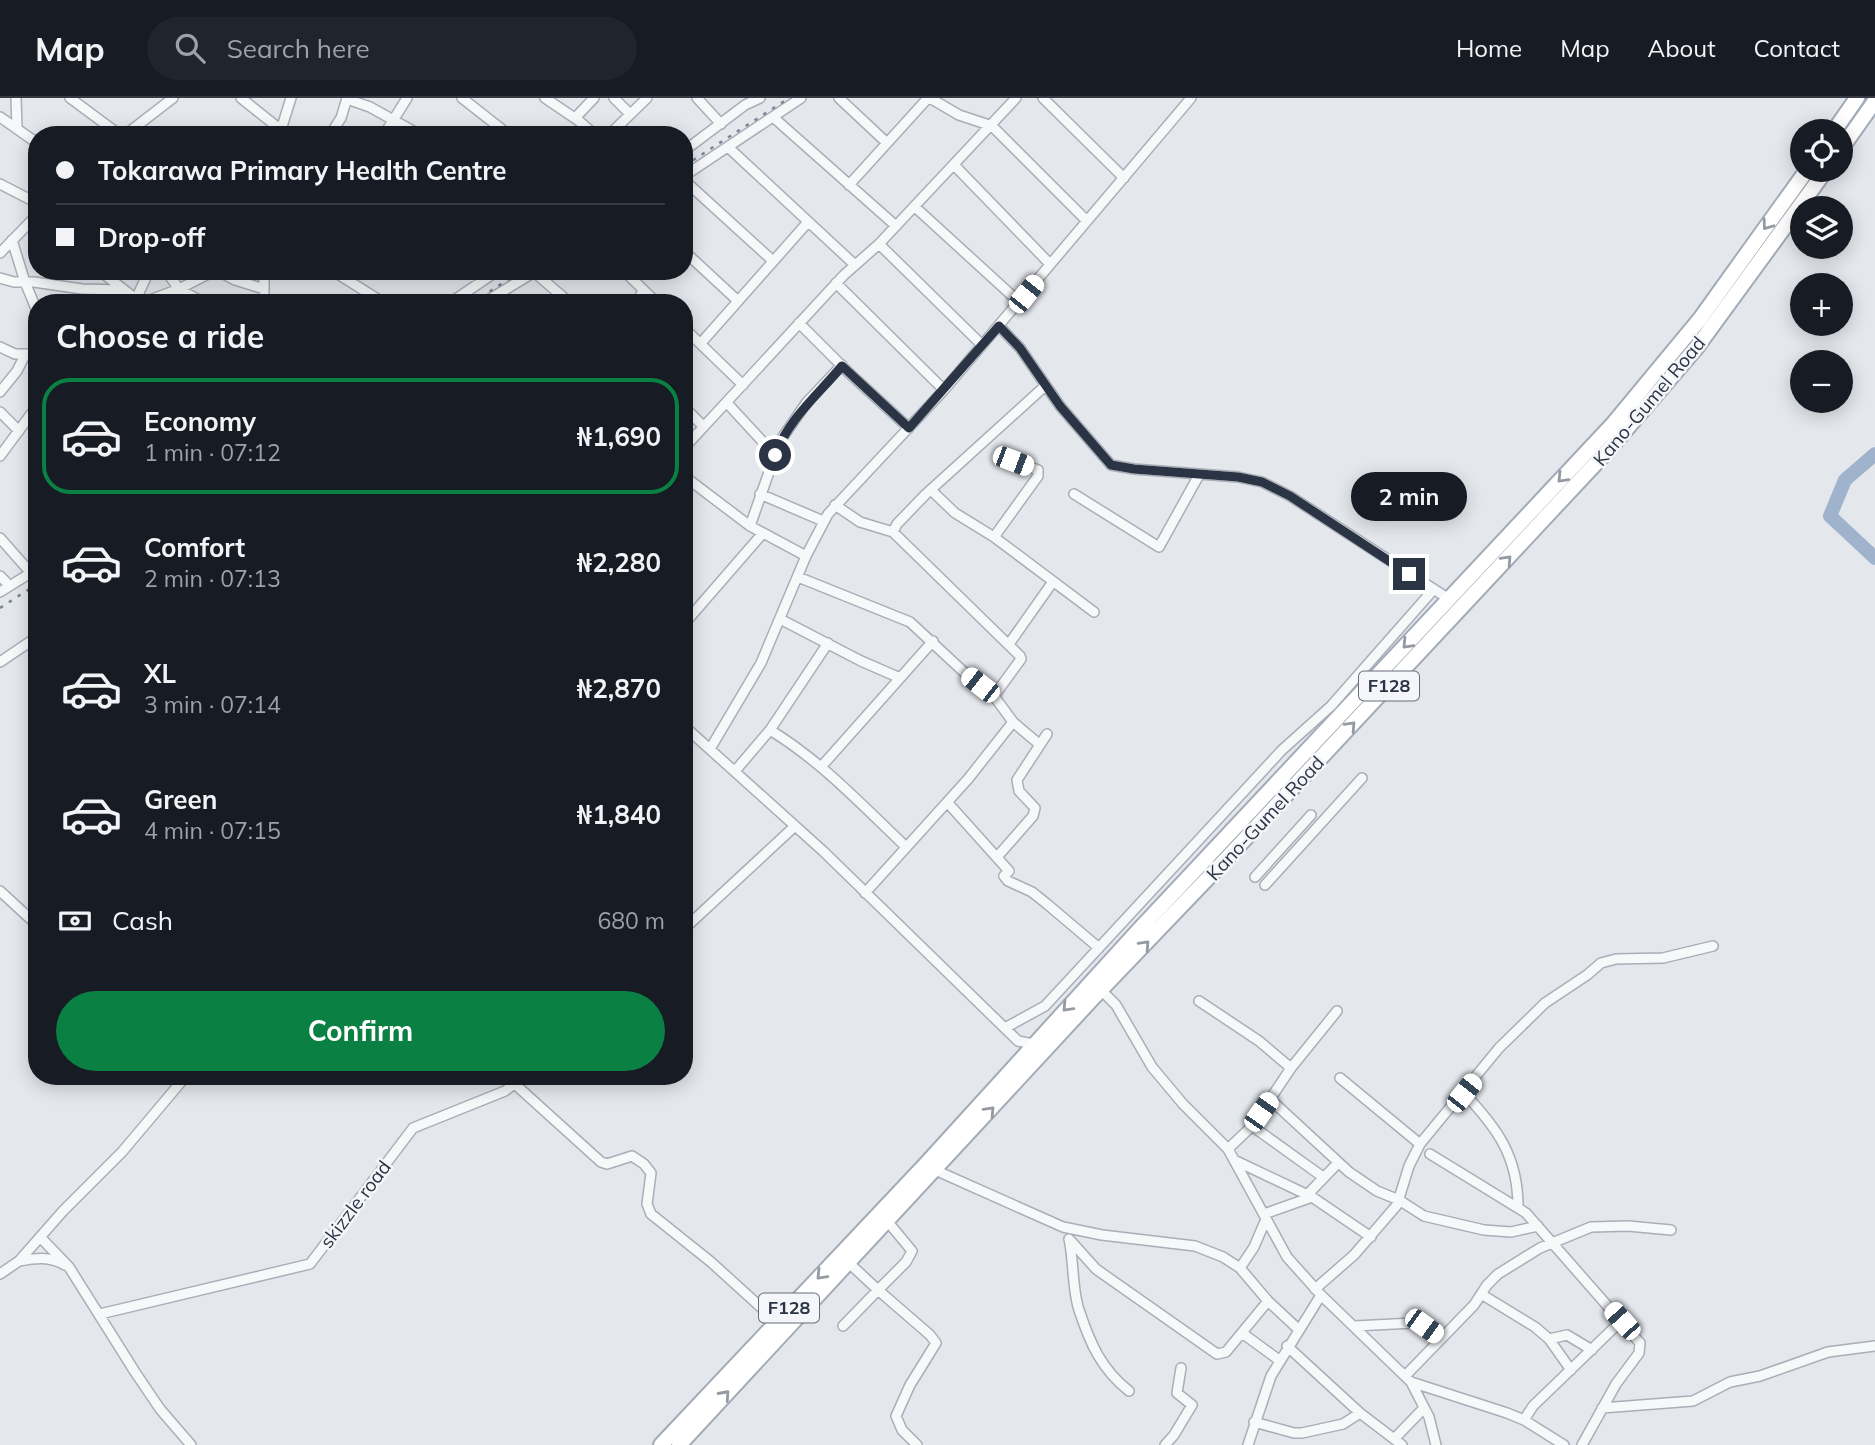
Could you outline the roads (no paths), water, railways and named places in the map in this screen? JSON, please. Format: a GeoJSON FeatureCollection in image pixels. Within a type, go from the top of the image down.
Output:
{"type":"FeatureCollection","features":[{"type":"Feature","properties":{"kind":"main road"},"geometry":{"type":"LineString","coordinates":[[1843,119],[1857,98]]}},
{"type":"Feature","properties":{"kind":"main road"},"geometry":{"type":"LineString","coordinates":[[1853,132],[1875,101]]}},
{"type":"Feature","properties":{"kind":"main road","name":"Kano-Gumel Road"},"geometry":{"type":"LineString","coordinates":[[679,1445],[849,1263],[867,1235],[888,1222],[1102,991],[1449,599],[1613,424],[1684,339],[1798,182]]}},
{"type":"Feature","properties":{"kind":"main road","name":"Kano-Gumel Road"},"geometry":{"type":"LineString","coordinates":[[661,1445],[777,1321],[867,1235],[1033,1044],[1589,472],[1697,347],[1817,182]]}},
{"type":"Feature","properties":{"kind":"main road"},"geometry":{"type":"LineString","coordinates":[[1684,339],[1697,347]]}},
{"type":"Feature","properties":{"kind":"street"},"geometry":{"type":"LineString","coordinates":[[70,98],[108,126]]}},
{"type":"Feature","properties":{"kind":"street"},"geometry":{"type":"LineString","coordinates":[[137,126],[173,98]]}},
{"type":"Feature","properties":{"kind":"street"},"geometry":{"type":"LineString","coordinates":[[241,98],[274,126]]}},
{"type":"Feature","properties":{"kind":"street"},"geometry":{"type":"LineString","coordinates":[[284,126],[291,98]]}},
{"type":"Feature","properties":{"kind":"street"},"geometry":{"type":"LineString","coordinates":[[390,126],[407,98]]}},
{"type":"Feature","properties":{"kind":"street"},"geometry":{"type":"LineString","coordinates":[[462,98],[498,126]]}},
{"type":"Feature","properties":{"kind":"street"},"geometry":{"type":"LineString","coordinates":[[545,98],[584,126]]}},
{"type":"Feature","properties":{"kind":"street"},"geometry":{"type":"LineString","coordinates":[[575,118],[594,98]]}},
{"type":"Feature","properties":{"kind":"street"},"geometry":{"type":"LineString","coordinates":[[614,98],[630,114]]}},
{"type":"Feature","properties":{"kind":"street"},"geometry":{"type":"LineString","coordinates":[[618,126],[647,98]]}},
{"type":"Feature","properties":{"kind":"street"},"geometry":{"type":"LineString","coordinates":[[697,98],[721,124]]}},
{"type":"Feature","properties":{"kind":"street"},"geometry":{"type":"LineString","coordinates":[[693,144],[745,105],[760,98]]}},
{"type":"Feature","properties":{"kind":"street"},"geometry":{"type":"LineString","coordinates":[[693,172],[801,98]]}},
{"type":"Feature","properties":{"kind":"street"},"geometry":{"type":"LineString","coordinates":[[839,98],[887,143]]}},
{"type":"Feature","properties":{"kind":"street"},"geometry":{"type":"LineString","coordinates":[[849,184],[929,98],[959,115],[992,127],[1087,221]]}},
{"type":"Feature","properties":{"kind":"street"},"geometry":{"type":"LineString","coordinates":[[693,438],[836,283],[879,244],[955,166],[1016,98]]}},
{"type":"Feature","properties":{"kind":"street"},"geometry":{"type":"LineString","coordinates":[[1043,98],[1124,178]]}},
{"type":"Feature","properties":{"kind":"street"},"geometry":{"type":"LineString","coordinates":[[710,749],[757,671],[806,556],[835,505],[944,390],[1191,98]]}},
{"type":"Feature","properties":{"kind":"street"},"geometry":{"type":"LineString","coordinates":[[336,126],[347,99],[405,126]]}},
{"type":"Feature","properties":{"kind":"street"},"geometry":{"type":"LineString","coordinates":[[15,101],[0,117],[28,136]]}},
{"type":"Feature","properties":{"kind":"street"},"geometry":{"type":"LineString","coordinates":[[15,101],[17,128]]}},
{"type":"Feature","properties":{"kind":"street"},"geometry":{"type":"LineString","coordinates":[[773,117],[896,226]]}},
{"type":"Feature","properties":{"kind":"street"},"geometry":{"type":"LineString","coordinates":[[729,148],[856,265]]}},
{"type":"Feature","properties":{"kind":"street"},"geometry":{"type":"LineString","coordinates":[[955,166],[1050,264]]}},
{"type":"Feature","properties":{"kind":"street"},"geometry":{"type":"LineString","coordinates":[[0,184],[28,198]]}},
{"type":"Feature","properties":{"kind":"street"},"geometry":{"type":"LineString","coordinates":[[693,186],[773,261]]}},
{"type":"Feature","properties":{"kind":"street"},"geometry":{"type":"LineString","coordinates":[[915,206],[1019,302]]}},
{"type":"Feature","properties":{"kind":"street"},"geometry":{"type":"LineString","coordinates":[[701,343],[808,222]]}},
{"type":"Feature","properties":{"kind":"street"},"geometry":{"type":"LineString","coordinates":[[0,253],[28,225]]}},
{"type":"Feature","properties":{"kind":"street"},"geometry":{"type":"LineString","coordinates":[[12,240],[30,294]]}},
{"type":"Feature","properties":{"kind":"street"},"geometry":{"type":"LineString","coordinates":[[879,244],[982,345]]}},
{"type":"Feature","properties":{"kind":"street"},"geometry":{"type":"LineString","coordinates":[[693,259],[737,301]]}},
{"type":"Feature","properties":{"kind":"street"},"geometry":{"type":"LineString","coordinates":[[0,278],[14,282],[45,282],[82,289],[124,290]]}},
{"type":"Feature","properties":{"kind":"street"},"geometry":{"type":"LineString","coordinates":[[111,280],[130,294]]}},
{"type":"Feature","properties":{"kind":"street"},"geometry":{"type":"LineString","coordinates":[[172,280],[179,289],[188,294]]}},
{"type":"Feature","properties":{"kind":"street"},"geometry":{"type":"LineString","coordinates":[[163,294],[198,280]]}},
{"type":"Feature","properties":{"kind":"street"},"geometry":{"type":"LineString","coordinates":[[235,280],[264,289]]}},
{"type":"Feature","properties":{"kind":"street"},"geometry":{"type":"LineString","coordinates":[[264,280],[264,294]]}},
{"type":"Feature","properties":{"kind":"street"},"geometry":{"type":"LineString","coordinates":[[348,280],[372,294]]}},
{"type":"Feature","properties":{"kind":"street"},"geometry":{"type":"LineString","coordinates":[[499,294],[522,280]]}},
{"type":"Feature","properties":{"kind":"street"},"geometry":{"type":"LineString","coordinates":[[544,280],[560,294]]}},
{"type":"Feature","properties":{"kind":"street"},"geometry":{"type":"LineString","coordinates":[[633,280],[647,294]]}},
{"type":"Feature","properties":{"kind":"street"},"geometry":{"type":"LineString","coordinates":[[463,294],[482,281]]}},
{"type":"Feature","properties":{"kind":"street"},"geometry":{"type":"LineString","coordinates":[[836,283],[944,390]]}},
{"type":"Feature","properties":{"kind":"street"},"geometry":{"type":"LineString","coordinates":[[641,294],[643,290]]}},
{"type":"Feature","properties":{"kind":"street"},"geometry":{"type":"LineString","coordinates":[[799,323],[909,428]]}},
{"type":"Feature","properties":{"kind":"street"},"geometry":{"type":"LineString","coordinates":[[999,326],[1020,348],[1045,386],[1087,440],[1111,465],[1252,479],[1277,489],[1449,599]]}},
{"type":"Feature","properties":{"kind":"street"},"geometry":{"type":"LineString","coordinates":[[693,336],[743,385]]}},
{"type":"Feature","properties":{"kind":"street"},"geometry":{"type":"LineString","coordinates":[[0,348],[28,355]]}},
{"type":"Feature","properties":{"kind":"street"},"geometry":{"type":"LineString","coordinates":[[0,393],[17,371],[25,355]]}},
{"type":"Feature","properties":{"kind":"street"},"geometry":{"type":"LineString","coordinates":[[750,526],[775,455],[788,428],[807,402],[842,366]]}},
{"type":"Feature","properties":{"kind":"street"},"geometry":{"type":"LineString","coordinates":[[893,532],[905,514],[1045,386]]}},
{"type":"Feature","properties":{"kind":"street"},"geometry":{"type":"LineString","coordinates":[[727,403],[775,455]]}},
{"type":"Feature","properties":{"kind":"street"},"geometry":{"type":"LineString","coordinates":[[0,412],[19,430]]}},
{"type":"Feature","properties":{"kind":"street"},"geometry":{"type":"LineString","coordinates":[[693,416],[703,426]]}},
{"type":"Feature","properties":{"kind":"street"},"geometry":{"type":"LineString","coordinates":[[0,456],[28,418]]}},
{"type":"Feature","properties":{"kind":"street"},"geometry":{"type":"LineString","coordinates":[[995,537],[1038,476],[1038,470],[1013,461]]}},
{"type":"Feature","properties":{"kind":"street"},"geometry":{"type":"LineString","coordinates":[[1074,494],[1160,547],[1199,475]]}},
{"type":"Feature","properties":{"kind":"street"},"geometry":{"type":"LineString","coordinates":[[693,483],[750,526],[806,556]]}},
{"type":"Feature","properties":{"kind":"street"},"geometry":{"type":"LineString","coordinates":[[931,490],[955,513],[995,537],[1042,572],[1052,583],[1094,612]]}},
{"type":"Feature","properties":{"kind":"street"},"geometry":{"type":"LineString","coordinates":[[760,494],[823,522]]}},
{"type":"Feature","properties":{"kind":"street"},"geometry":{"type":"LineString","coordinates":[[835,505],[860,522],[893,532],[1009,644],[1021,659],[994,696]]}},
{"type":"Feature","properties":{"kind":"street"},"geometry":{"type":"LineString","coordinates":[[693,614],[763,533]]}},
{"type":"Feature","properties":{"kind":"street"},"geometry":{"type":"LineString","coordinates":[[0,538],[28,565]]}},
{"type":"Feature","properties":{"kind":"street"},"geometry":{"type":"LineString","coordinates":[[0,592],[5,581],[28,573]]}},
{"type":"Feature","properties":{"kind":"street"},"geometry":{"type":"LineString","coordinates":[[798,577],[898,615],[909,622],[994,696],[1013,722],[1039,744]]}},
{"type":"Feature","properties":{"kind":"street"},"geometry":{"type":"LineString","coordinates":[[1009,644],[1052,583]]}},
{"type":"Feature","properties":{"kind":"street"},"geometry":{"type":"LineString","coordinates":[[1005,1028],[1045,1006],[1282,750],[1331,706],[1434,589]]}},
{"type":"Feature","properties":{"kind":"street"},"geometry":{"type":"LineString","coordinates":[[780,619],[900,678]]}},
{"type":"Feature","properties":{"kind":"street"},"geometry":{"type":"LineString","coordinates":[[821,767],[933,641]]}},
{"type":"Feature","properties":{"kind":"street"},"geometry":{"type":"LineString","coordinates":[[0,662],[28,643]]}},
{"type":"Feature","properties":{"kind":"street"},"geometry":{"type":"LineString","coordinates":[[735,771],[770,730],[828,643]]}},
{"type":"Feature","properties":{"kind":"street"},"geometry":{"type":"LineString","coordinates":[[864,893],[947,802],[1013,722]]}},
{"type":"Feature","properties":{"kind":"street"},"geometry":{"type":"LineString","coordinates":[[770,730],[793,744],[821,767],[905,846]]}},
{"type":"Feature","properties":{"kind":"street"},"geometry":{"type":"LineString","coordinates":[[693,734],[891,916],[1018,1041],[1033,1044]]}},
{"type":"Feature","properties":{"kind":"street"},"geometry":{"type":"LineString","coordinates":[[997,857],[1033,816],[1035,808],[1016,784],[1018,776],[1047,734]]}},
{"type":"Feature","properties":{"kind":"street"},"geometry":{"type":"LineString","coordinates":[[1265,885],[1362,778]]}},
{"type":"Feature","properties":{"kind":"street"},"geometry":{"type":"LineString","coordinates":[[947,802],[1009,871],[1004,876],[1009,881],[1031,892],[1099,948]]}},
{"type":"Feature","properties":{"kind":"street"},"geometry":{"type":"LineString","coordinates":[[1255,877],[1311,815]]}},
{"type":"Feature","properties":{"kind":"street"},"geometry":{"type":"LineString","coordinates":[[693,921],[794,826]]}},
{"type":"Feature","properties":{"kind":"street"},"geometry":{"type":"LineString","coordinates":[[0,891],[28,917]]}},
{"type":"Feature","properties":{"kind":"street"},"geometry":{"type":"LineString","coordinates":[[1248,1445],[1271,1376],[1318,1292],[1371,1237],[1399,1200],[1409,1166],[1420,1144],[1499,1048],[1545,1003],[1601,963],[1662,958],[1713,946]]}},
{"type":"Feature","properties":{"kind":"street"},"geometry":{"type":"LineString","coordinates":[[1102,991],[1116,1004],[1152,1067],[1183,1104],[1228,1149],[1287,1257],[1318,1292],[1408,1379],[1429,1417],[1437,1445]]}},
{"type":"Feature","properties":{"kind":"street"},"geometry":{"type":"LineString","coordinates":[[1199,1001],[1259,1041],[1292,1068]]}},
{"type":"Feature","properties":{"kind":"street"},"geometry":{"type":"LineString","coordinates":[[1228,1149],[1252,1126],[1292,1068],[1337,1011]]}},
{"type":"Feature","properties":{"kind":"street"},"geometry":{"type":"LineString","coordinates":[[1340,1078],[1420,1144]]}},
{"type":"Feature","properties":{"kind":"street"},"geometry":{"type":"LineString","coordinates":[[0,1274],[19,1261],[41,1238],[62,1211],[122,1152],[178,1085]]}},
{"type":"Feature","properties":{"kind":"street","name":"skizzle road"},"geometry":{"type":"LineString","coordinates":[[100,1314],[310,1264],[414,1128],[514,1085]]}},
{"type":"Feature","properties":{"kind":"street"},"geometry":{"type":"LineString","coordinates":[[517,1085],[587,1153],[601,1163],[607,1164],[632,1156],[644,1164],[651,1173],[647,1204],[651,1214],[711,1262],[777,1321]]}},
{"type":"Feature","properties":{"kind":"street"},"geometry":{"type":"LineString","coordinates":[[1464,1093],[1504,1141],[1515,1177],[1518,1208]]}},
{"type":"Feature","properties":{"kind":"street"},"geometry":{"type":"LineString","coordinates":[[1270,1099],[1338,1163],[1377,1191],[1399,1200],[1424,1216],[1484,1230],[1511,1232],[1538,1226]]}},
{"type":"Feature","properties":{"kind":"street"},"geometry":{"type":"LineString","coordinates":[[1252,1126],[1323,1177]]}},
{"type":"Feature","properties":{"kind":"street"},"geometry":{"type":"LineString","coordinates":[[1430,1154],[1518,1208],[1538,1226],[1550,1243],[1637,1339],[1640,1349],[1582,1445]]}},
{"type":"Feature","properties":{"kind":"street"},"geometry":{"type":"LineString","coordinates":[[1234,1160],[1310,1196],[1371,1237]]}},
{"type":"Feature","properties":{"kind":"street"},"geometry":{"type":"LineString","coordinates":[[1241,1268],[1254,1247],[1265,1217],[1310,1196],[1323,1177],[1338,1163]]}},
{"type":"Feature","properties":{"kind":"street"},"geometry":{"type":"LineString","coordinates":[[935,1170],[1063,1227],[1195,1247],[1223,1257],[1241,1268],[1268,1301],[1298,1329]]}},
{"type":"Feature","properties":{"kind":"street"},"geometry":{"type":"LineString","coordinates":[[843,1326],[906,1262],[912,1251],[888,1222]]}},
{"type":"Feature","properties":{"kind":"street"},"geometry":{"type":"LineString","coordinates":[[1063,1227],[1070,1240],[1096,1269],[1217,1354],[1226,1352],[1268,1301]]}},
{"type":"Feature","properties":{"kind":"street"},"geometry":{"type":"LineString","coordinates":[[1408,1379],[1498,1274],[1550,1243],[1591,1227],[1671,1230]]}},
{"type":"Feature","properties":{"kind":"street"},"geometry":{"type":"LineString","coordinates":[[41,1238],[69,1267],[147,1391],[191,1445]]}},
{"type":"Feature","properties":{"kind":"street"},"geometry":{"type":"LineString","coordinates":[[1070,1240],[1078,1309],[1092,1349],[1118,1383],[1129,1391]]}},
{"type":"Feature","properties":{"kind":"street"},"geometry":{"type":"LineString","coordinates":[[19,1261],[51,1259],[69,1267]]}},
{"type":"Feature","properties":{"kind":"street"},"geometry":{"type":"LineString","coordinates":[[849,1263],[936,1343],[910,1385],[896,1416],[902,1430],[918,1445]]}},
{"type":"Feature","properties":{"kind":"street"},"geometry":{"type":"LineString","coordinates":[[1481,1294],[1509,1310],[1549,1339],[1571,1370]]}},
{"type":"Feature","properties":{"kind":"street"},"geometry":{"type":"LineString","coordinates":[[1524,1420],[1533,1406],[1622,1321]]}},
{"type":"Feature","properties":{"kind":"street"},"geometry":{"type":"LineString","coordinates":[[1355,1326],[1413,1324],[1424,1326],[1441,1339]]}},
{"type":"Feature","properties":{"kind":"street"},"geometry":{"type":"LineString","coordinates":[[1242,1334],[1279,1360]]}},
{"type":"Feature","properties":{"kind":"street"},"geometry":{"type":"LineString","coordinates":[[1549,1339],[1567,1335],[1592,1350]]}},
{"type":"Feature","properties":{"kind":"street"},"geometry":{"type":"LineString","coordinates":[[1287,1346],[1360,1413],[1398,1442],[1424,1408]]}},
{"type":"Feature","properties":{"kind":"street"},"geometry":{"type":"LineString","coordinates":[[1602,1408],[1699,1399],[1730,1382],[1760,1376],[1828,1352],[1875,1346]]}},
{"type":"Feature","properties":{"kind":"street"},"geometry":{"type":"LineString","coordinates":[[1165,1445],[1192,1405],[1177,1393],[1181,1368]]}},
{"type":"Feature","properties":{"kind":"street"},"geometry":{"type":"LineString","coordinates":[[1408,1379],[1524,1420],[1564,1445]]}},
{"type":"Feature","properties":{"kind":"street"},"geometry":{"type":"LineString","coordinates":[[1254,1422],[1287,1432],[1302,1433],[1343,1424],[1360,1413]]}},
{"type":"Feature","properties":{"kind":"waterway"},"geometry":{"type":"LineString","coordinates":[[1875,454],[1845,480],[1830,516],[1875,558]]}},
{"type":"Feature","properties":{"kind":"railway"},"geometry":{"type":"LineString","coordinates":[[693,160],[789,98]]}},
{"type":"Feature","properties":{"kind":"railway"},"geometry":{"type":"LineString","coordinates":[[486,294],[507,280]]}},
{"type":"Feature","properties":{"kind":"railway"},"geometry":{"type":"LineString","coordinates":[[0,608],[28,590]]}}]}
